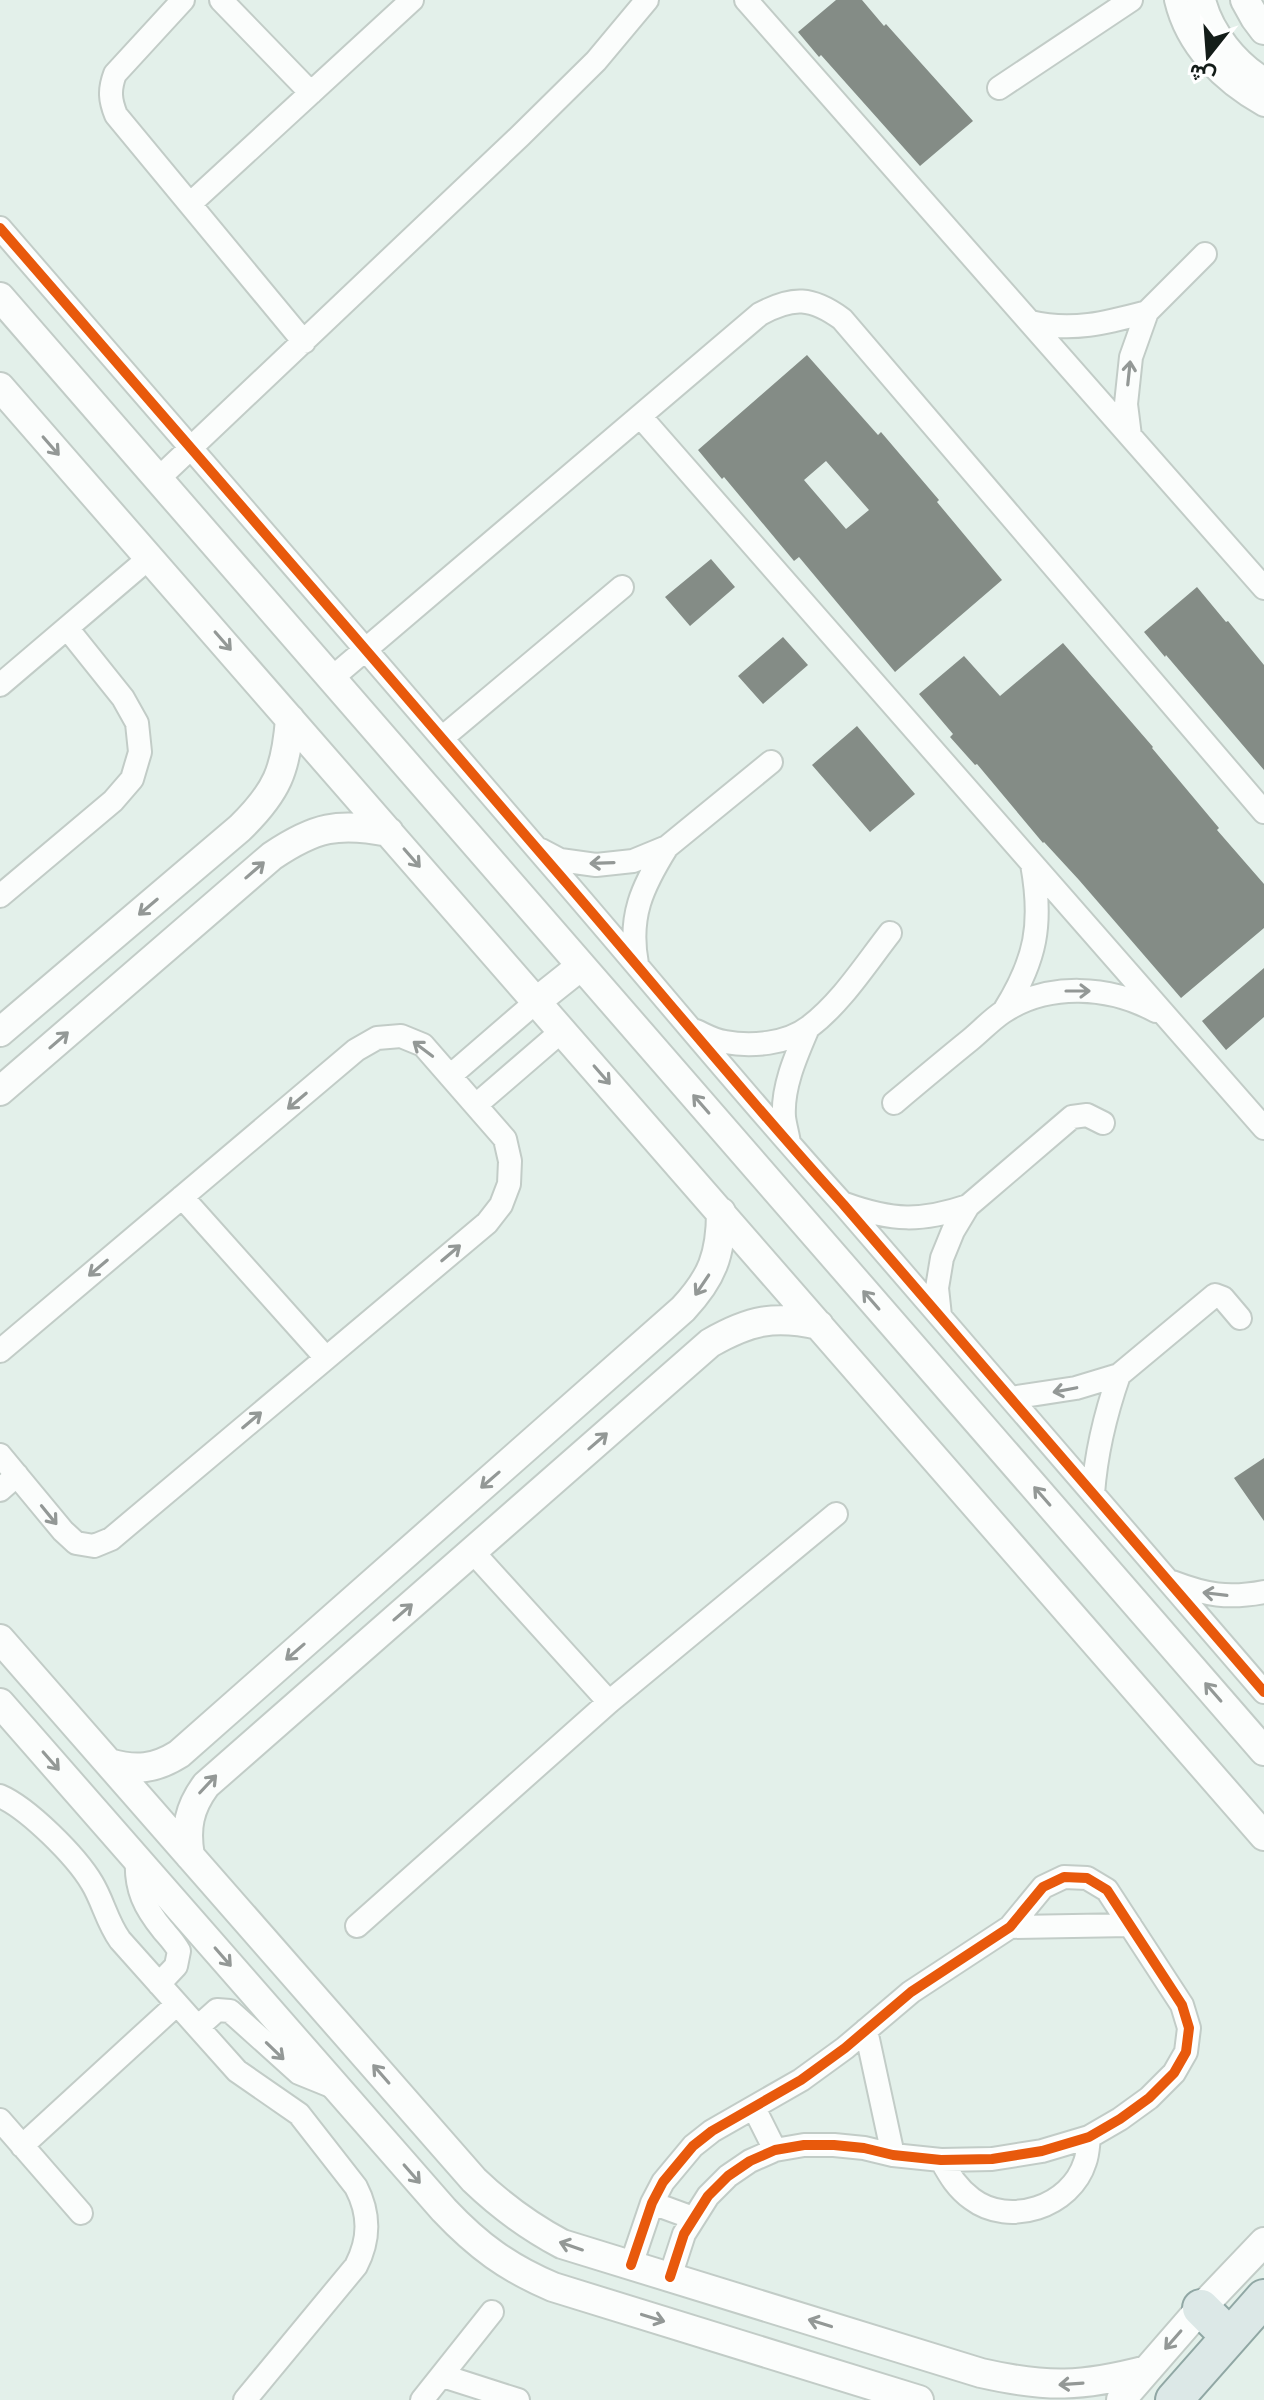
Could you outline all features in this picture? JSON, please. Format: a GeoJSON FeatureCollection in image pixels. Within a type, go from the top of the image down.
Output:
{"type":"FeatureCollection","features":[{"type":"Feature","properties":{"kind":"main road"},"geometry":{"type":"LineString","coordinates":[[1174,2400],[1264,2298]]}},
{"type":"Feature","properties":{"kind":"main road"},"geometry":{"type":"LineString","coordinates":[[1201,2308],[1229,2336]]}},
{"type":"Feature","properties":{"kind":"street"},"geometry":{"type":"LineString","coordinates":[[183,0],[115,74],[110,88],[111,102],[116,115],[304,342]]}},
{"type":"Feature","properties":{"kind":"street"},"geometry":{"type":"LineString","coordinates":[[221,0],[311,93]]}},
{"type":"Feature","properties":{"kind":"street"},"geometry":{"type":"LineString","coordinates":[[190,204],[412,0]]}},
{"type":"Feature","properties":{"kind":"street"},"geometry":{"type":"LineString","coordinates":[[158,479],[596,61],[647,0]]}},
{"type":"Feature","properties":{"kind":"street"},"geometry":{"type":"LineString","coordinates":[[746,0],[1264,588]]}},
{"type":"Feature","properties":{"kind":"street"},"geometry":{"type":"LineString","coordinates":[[999,88],[1131,0]]}},
{"type":"Feature","properties":{"kind":"street"},"geometry":{"type":"LineString","coordinates":[[1176,0],[1193,41],[1214,70],[1241,93],[1264,105]]}},
{"type":"Feature","properties":{"kind":"street"},"geometry":{"type":"LineString","coordinates":[[1201,0],[1216,35],[1236,60],[1264,82]]}},
{"type":"Feature","properties":{"kind":"street"},"geometry":{"type":"LineString","coordinates":[[1245,0],[1264,30]]}},
{"type":"Feature","properties":{"kind":"street"},"geometry":{"type":"LineString","coordinates":[[0,228],[1264,1692]]}},
{"type":"Feature","properties":{"kind":"street"},"geometry":{"type":"LineString","coordinates":[[1130,436],[1126,404],[1131,357],[1147,312],[1205,254]]}},
{"type":"Feature","properties":{"kind":"street"},"geometry":{"type":"LineString","coordinates":[[0,297],[1264,1751]]}},
{"type":"Feature","properties":{"kind":"street"},"geometry":{"type":"LineString","coordinates":[[332,678],[760,314],[780,303],[802,300],[824,306],[842,319],[1264,812]]}},
{"type":"Feature","properties":{"kind":"street"},"geometry":{"type":"LineString","coordinates":[[1030,322],[1050,327],[1099,325],[1147,312]]}},
{"type":"Feature","properties":{"kind":"street"},"geometry":{"type":"LineString","coordinates":[[0,387],[1264,1836]]}},
{"type":"Feature","properties":{"kind":"street"},"geometry":{"type":"LineString","coordinates":[[640,416],[1264,1128]]}},
{"type":"Feature","properties":{"kind":"street"},"geometry":{"type":"LineString","coordinates":[[1236,556],[1264,566]]}},
{"type":"Feature","properties":{"kind":"street"},"geometry":{"type":"LineString","coordinates":[[0,685],[149,558]]}},
{"type":"Feature","properties":{"kind":"street"},"geometry":{"type":"LineString","coordinates":[[442,738],[622,587]]}},
{"type":"Feature","properties":{"kind":"street"},"geometry":{"type":"LineString","coordinates":[[0,896],[113,801],[132,779],[140,752],[137,723],[123,698],[67,628]]}},
{"type":"Feature","properties":{"kind":"street"},"geometry":{"type":"LineString","coordinates":[[0,1032],[263,807],[279,780],[288,750],[290,719]]}},
{"type":"Feature","properties":{"kind":"street"},"geometry":{"type":"LineString","coordinates":[[537,848],[560,860],[596,865],[633,861],[667,847],[771,762]]}},
{"type":"Feature","properties":{"kind":"street"},"geometry":{"type":"LineString","coordinates":[[0,1091],[272,856],[298,838],[327,828],[358,826],[389,832]]}},
{"type":"Feature","properties":{"kind":"street"},"geometry":{"type":"LineString","coordinates":[[637,964],[632,941],[636,907],[648,876],[667,847]]}},
{"type":"Feature","properties":{"kind":"street"},"geometry":{"type":"LineString","coordinates":[[1004,1011],[1020,985],[1031,955],[1037,925],[1038,893],[1032,862]]}},
{"type":"Feature","properties":{"kind":"street"},"geometry":{"type":"LineString","coordinates":[[694,1031],[722,1042],[752,1044],[780,1040],[808,1028],[840,996],[890,933]]}},
{"type":"Feature","properties":{"kind":"street"},"geometry":{"type":"LineString","coordinates":[[450,1076],[581,966]]}},
{"type":"Feature","properties":{"kind":"street"},"geometry":{"type":"LineString","coordinates":[[894,1103],[1004,1011],[1035,997],[1069,990],[1103,991],[1137,1001],[1167,1017]]}},
{"type":"Feature","properties":{"kind":"street"},"geometry":{"type":"LineString","coordinates":[[790,1145],[784,1116],[788,1087],[808,1028]]}},
{"type":"Feature","properties":{"kind":"street"},"geometry":{"type":"LineString","coordinates":[[476,1105],[563,1030]]}},
{"type":"Feature","properties":{"kind":"street"},"geometry":{"type":"LineString","coordinates":[[0,1351],[356,1050],[377,1038],[401,1036],[423,1045],[505,1139],[510,1161],[509,1184],[501,1205],[487,1223],[111,1539],[94,1546],[76,1543],[8,1483],[0,1455]]}},
{"type":"Feature","properties":{"kind":"street"},"geometry":{"type":"LineString","coordinates":[[940,1316],[937,1288],[942,1258],[968,1206],[1072,1117],[1087,1115],[1103,1123]]}},
{"type":"Feature","properties":{"kind":"street"},"geometry":{"type":"LineString","coordinates":[[182,1197],[326,1358]]}},
{"type":"Feature","properties":{"kind":"street"},"geometry":{"type":"LineString","coordinates":[[843,1204],[873,1215],[906,1218],[939,1216],[968,1206]]}},
{"type":"Feature","properties":{"kind":"street"},"geometry":{"type":"LineString","coordinates":[[109,1763],[145,1769],[163,1764],[179,1754],[683,1309],[701,1289],[714,1265],[721,1239],[721,1212]]}},
{"type":"Feature","properties":{"kind":"street"},"geometry":{"type":"LineString","coordinates":[[1011,1398],[1076,1388],[1119,1375],[1215,1295],[1223,1298],[1240,1318]]}},
{"type":"Feature","properties":{"kind":"street"},"geometry":{"type":"LineString","coordinates":[[190,1856],[188,1818],[195,1800],[206,1785],[710,1343],[735,1328],[763,1320],[792,1319],[819,1325]]}},
{"type":"Feature","properties":{"kind":"street"},"geometry":{"type":"LineString","coordinates":[[1093,1494],[1101,1434],[1119,1375]]}},
{"type":"Feature","properties":{"kind":"street"},"geometry":{"type":"LineString","coordinates":[[357,1926],[609,1702],[836,1514]]}},
{"type":"Feature","properties":{"kind":"street"},"geometry":{"type":"LineString","coordinates":[[472,1551],[609,1702]]}},
{"type":"Feature","properties":{"kind":"street"},"geometry":{"type":"LineString","coordinates":[[1167,1580],[1202,1593],[1239,1597],[1264,1592]]}},
{"type":"Feature","properties":{"kind":"street"},"geometry":{"type":"LineString","coordinates":[[0,1639],[474,2180],[526,2224],[562,2244],[981,2373],[1022,2382],[1064,2385],[1106,2380],[1147,2370]]}},
{"type":"Feature","properties":{"kind":"street"},"geometry":{"type":"LineString","coordinates":[[6,1716],[137,1859],[467,2235],[494,2256],[522,2274],[553,2287],[919,2400]]}},
{"type":"Feature","properties":{"kind":"street"},"geometry":{"type":"LineString","coordinates":[[0,1796],[13,1801],[35,1818],[85,1872],[112,1929],[159,1984],[237,2071],[292,2107],[306,2121],[356,2187],[366,2213],[366,2240],[356,2266],[245,2400]]}},
{"type":"Feature","properties":{"kind":"street"},"geometry":{"type":"LineString","coordinates":[[137,1859],[137,1884],[141,1899],[179,1951],[176,1966],[159,1984]]}},
{"type":"Feature","properties":{"kind":"street"},"geometry":{"type":"LineString","coordinates":[[631,2265],[652,2203],[663,2182],[693,2146],[712,2131],[812,2073],[911,1992],[1010,1927],[1043,1887],[1064,1877],[1087,1878],[1107,1890],[1182,2005],[1189,2028],[1186,2052],[1174,2073],[1149,2098],[1089,2137],[1042,2151],[992,2159],[941,2160],[834,2145],[804,2145],[775,2150],[750,2161],[728,2176],[708,2196],[684,2234],[670,2277]]}},
{"type":"Feature","properties":{"kind":"street"},"geometry":{"type":"LineString","coordinates":[[1010,1927],[1130,1925]]}},
{"type":"Feature","properties":{"kind":"street"},"geometry":{"type":"LineString","coordinates":[[22,2146],[177,2004]]}},
{"type":"Feature","properties":{"kind":"street"},"geometry":{"type":"LineString","coordinates":[[198,2027],[217,2010],[230,2011],[299,2073],[337,2088]]}},
{"type":"Feature","properties":{"kind":"street"},"geometry":{"type":"LineString","coordinates":[[866,2030],[893,2155]]}},
{"type":"Feature","properties":{"kind":"street"},"geometry":{"type":"LineString","coordinates":[[754,2108],[775,2150]]}},
{"type":"Feature","properties":{"kind":"street"},"geometry":{"type":"LineString","coordinates":[[0,2120],[81,2213]]}},
{"type":"Feature","properties":{"kind":"street"},"geometry":{"type":"LineString","coordinates":[[941,2160],[954,2184],[974,2201],[999,2211],[1025,2212],[1051,2203],[1071,2186],[1085,2163],[1089,2137]]}},
{"type":"Feature","properties":{"kind":"street"},"geometry":{"type":"LineString","coordinates":[[652,2203],[693,2218]]}},
{"type":"Feature","properties":{"kind":"street"},"geometry":{"type":"LineString","coordinates":[[1121,2400],[1201,2308],[1264,2242]]}},
{"type":"Feature","properties":{"kind":"street"},"geometry":{"type":"LineString","coordinates":[[422,2400],[492,2312]]}},
{"type":"Feature","properties":{"kind":"street"},"geometry":{"type":"LineString","coordinates":[[443,2376],[518,2400]]}},
{"type":"Feature","properties":{"kind":"building"},"geometry":{"type":"Polygon","coordinates":[[[836,0],[862,0],[973,121],[920,166],[798,32],[836,0]]]}},
{"type":"Feature","properties":{"kind":"building"},"geometry":{"type":"Polygon","coordinates":[[[807,355],[878,435],[881,432],[1002,580],[895,672],[799,557],[794,561],[698,450],[807,355]],[[826,461],[804,480],[846,529],[869,510],[826,461]]]}},
{"type":"Feature","properties":{"kind":"building"},"geometry":{"type":"Polygon","coordinates":[[[711,559],[735,587],[690,626],[665,597],[711,559]]]}},
{"type":"Feature","properties":{"kind":"building"},"geometry":{"type":"Polygon","coordinates":[[[1197,587],[1264,665],[1264,770],[1144,632],[1197,587]]]}},
{"type":"Feature","properties":{"kind":"building"},"geometry":{"type":"Polygon","coordinates":[[[783,637],[808,665],[763,704],[738,676],[783,637]]]}},
{"type":"Feature","properties":{"kind":"building"},"geometry":{"type":"Polygon","coordinates":[[[1063,643],[1153,747],[1219,828],[1217,830],[1264,884],[1264,928],[1181,998],[950,737],[953,734],[919,694],[964,656],[1000,696],[1063,643]]]}},
{"type":"Feature","properties":{"kind":"building"},"geometry":{"type":"Polygon","coordinates":[[[857,726],[915,794],[870,832],[812,765],[857,726]]]}},
{"type":"Feature","properties":{"kind":"building"},"geometry":{"type":"Polygon","coordinates":[[[1264,968],[1264,1017],[1226,1050],[1202,1021],[1264,968]]]}},
{"type":"Feature","properties":{"kind":"building"},"geometry":{"type":"Polygon","coordinates":[[[1264,1458],[1264,1521],[1234,1478],[1264,1458]]]}},
{"type":"Feature","properties":{"kind":"cycle path"},"geometry":{"type":"LineString","coordinates":[[0,228],[1264,1692]]}},
{"type":"Feature","properties":{"kind":"cycle path"},"geometry":{"type":"LineString","coordinates":[[631,2265],[652,2203],[663,2182],[693,2146],[712,2131],[801,2080],[845,2048],[911,1992],[1010,1927],[1043,1887],[1064,1877],[1087,1878],[1107,1890],[1182,2005],[1189,2028],[1186,2052],[1174,2073],[1149,2098],[1089,2137],[1042,2151],[992,2159],[941,2160],[834,2145],[804,2145],[775,2150],[750,2161],[728,2176],[708,2196],[684,2234],[670,2277]]}}]}
